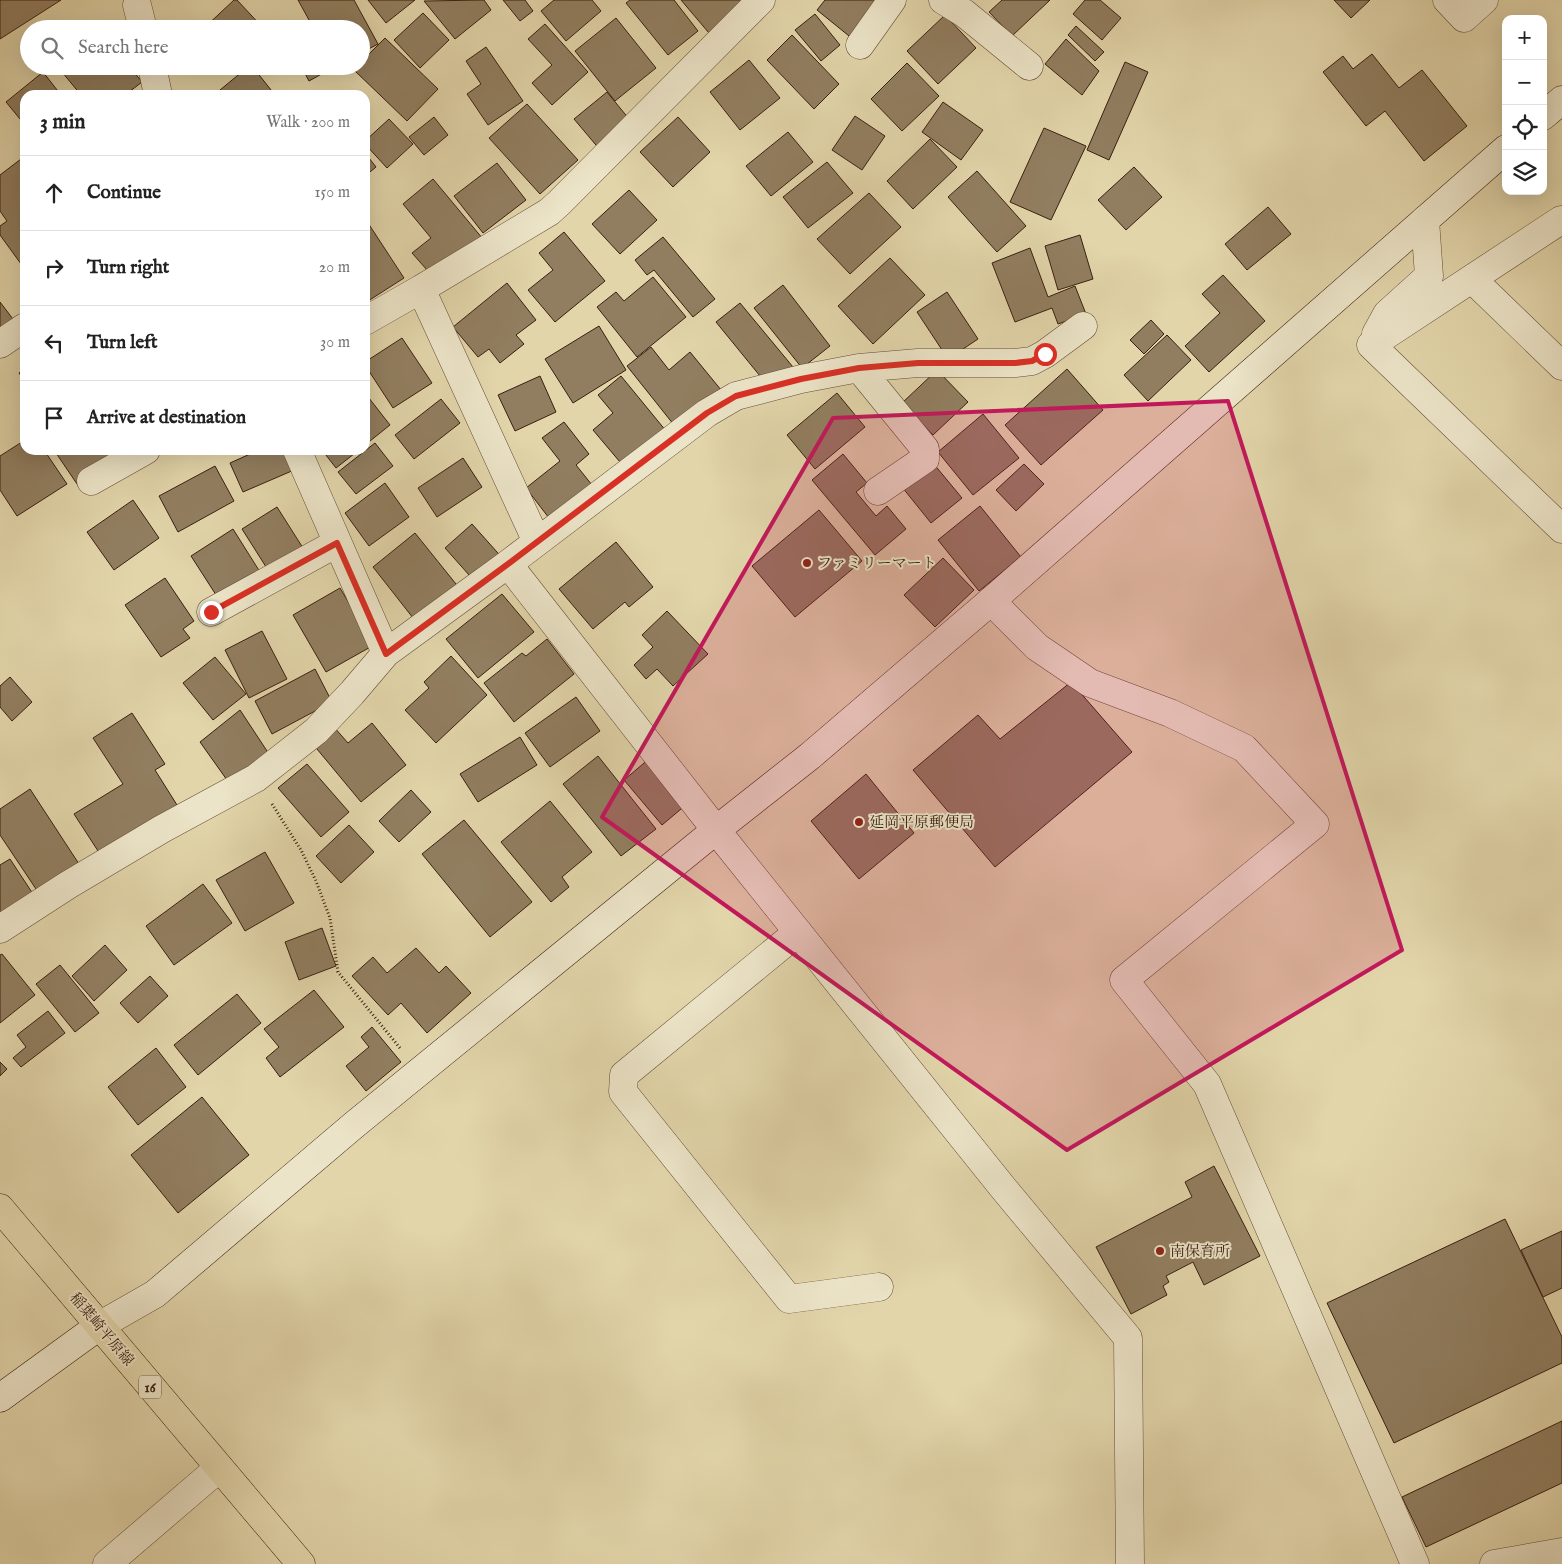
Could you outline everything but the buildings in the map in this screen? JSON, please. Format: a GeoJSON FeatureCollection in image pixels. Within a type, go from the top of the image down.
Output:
{"type":"FeatureCollection","features":[{"type":"Feature","properties":{"kind":"main road","name":"稲葉崎平原線"},"geometry":{"type":"LineString","coordinates":[[0,1208],[301,1564]]}},
{"type":"Feature","properties":{"kind":"street"},"geometry":{"type":"LineString","coordinates":[[370,318],[548,212],[761,0]]}},
{"type":"Feature","properties":{"kind":"street"},"geometry":{"type":"LineString","coordinates":[[860,45],[892,0]]}},
{"type":"Feature","properties":{"kind":"street"},"geometry":{"type":"LineString","coordinates":[[943,0],[964,13],[1029,66]]}},
{"type":"Feature","properties":{"kind":"street"},"geometry":{"type":"LineString","coordinates":[[1447,0],[1464,18],[1484,0]]}},
{"type":"Feature","properties":{"kind":"street"},"geometry":{"type":"LineString","coordinates":[[154,75],[157,90]]}},
{"type":"Feature","properties":{"kind":"street"},"geometry":{"type":"LineString","coordinates":[[1547,113],[1562,100]]}},
{"type":"Feature","properties":{"kind":"street"},"geometry":{"type":"LineString","coordinates":[[0,1398],[99,1326],[155,1294],[354,1125],[716,830],[810,756],[991,601],[1505,150]]}},
{"type":"Feature","properties":{"kind":"street"},"geometry":{"type":"LineString","coordinates":[[1371,345],[1387,314],[1429,276],[1425,220]]}},
{"type":"Feature","properties":{"kind":"street"},"geometry":{"type":"LineString","coordinates":[[1371,345],[1561,220],[1562,222]]}},
{"type":"Feature","properties":{"kind":"street"},"geometry":{"type":"LineString","coordinates":[[1472,279],[1562,366]]}},
{"type":"Feature","properties":{"kind":"street"},"geometry":{"type":"LineString","coordinates":[[421,289],[537,542]]}},
{"type":"Feature","properties":{"kind":"street"},"geometry":{"type":"LineString","coordinates":[[0,929],[162,829],[256,778],[316,731],[386,654],[707,413],[736,396],[801,379],[859,368],[918,363],[1015,363],[1032,361],[1045,354],[1083,326]]}},
{"type":"Feature","properties":{"kind":"street"},"geometry":{"type":"LineString","coordinates":[[0,344],[20,330]]}},
{"type":"Feature","properties":{"kind":"street"},"geometry":{"type":"LineString","coordinates":[[1371,345],[1562,529]]}},
{"type":"Feature","properties":{"kind":"street"},"geometry":{"type":"LineString","coordinates":[[859,368],[925,449],[925,459],[878,491]]}},
{"type":"Feature","properties":{"kind":"street"},"geometry":{"type":"LineString","coordinates":[[91,481],[137,455]]}},
{"type":"Feature","properties":{"kind":"street"},"geometry":{"type":"LineString","coordinates":[[299,455],[386,654]]}},
{"type":"Feature","properties":{"kind":"street"},"geometry":{"type":"LineString","coordinates":[[211,612],[337,543]]}},
{"type":"Feature","properties":{"kind":"street"},"geometry":{"type":"LineString","coordinates":[[508,564],[716,830],[1004,1189],[1128,1338],[1130,1564]]}},
{"type":"Feature","properties":{"kind":"street"},"geometry":{"type":"LineString","coordinates":[[991,601],[1037,647],[1090,683],[1170,713],[1244,748],[1315,824],[1124,980],[1208,1084],[1415,1564]]}},
{"type":"Feature","properties":{"kind":"street"},"geometry":{"type":"LineString","coordinates":[[798,932],[624,1075],[623,1092],[789,1299],[879,1287]]}},
{"type":"Feature","properties":{"kind":"street"},"geometry":{"type":"LineString","coordinates":[[106,1564],[219,1468]]}},
{"type":"Feature","properties":{"kind":"street"},"geometry":{"type":"LineString","coordinates":[[1494,1564],[1562,1552]]}},
{"type":"Feature","properties":{"kind":"path"},"geometry":{"type":"LineString","coordinates":[[256,778],[302,850],[316,881],[330,918],[338,972],[419,1072]]}},
{"type":"Feature","properties":{"kind":"highlighted area"},"geometry":{"type":"Polygon","coordinates":[[[1228,401],[1402,950],[1067,1150],[602,817],[833,418],[1228,401]]]}},
{"type":"Feature","properties":{"kind":"place","name":"ファミリーマート"},"geometry":{"type":"Point","coordinates":[807,563]}},
{"type":"Feature","properties":{"kind":"place","name":"延岡平原郵便局"},"geometry":{"type":"Point","coordinates":[859,822]}},
{"type":"Feature","properties":{"kind":"place","name":"南保育所"},"geometry":{"type":"Point","coordinates":[1160,1251]}},
{"type":"Feature","properties":{"kind":"route"},"geometry":{"type":"LineString","coordinates":[[211,612],[337,543],[386,654],[707,413],[736,396],[801,379],[859,368],[918,363],[1015,363],[1032,361],[1045,354]]}}]}
